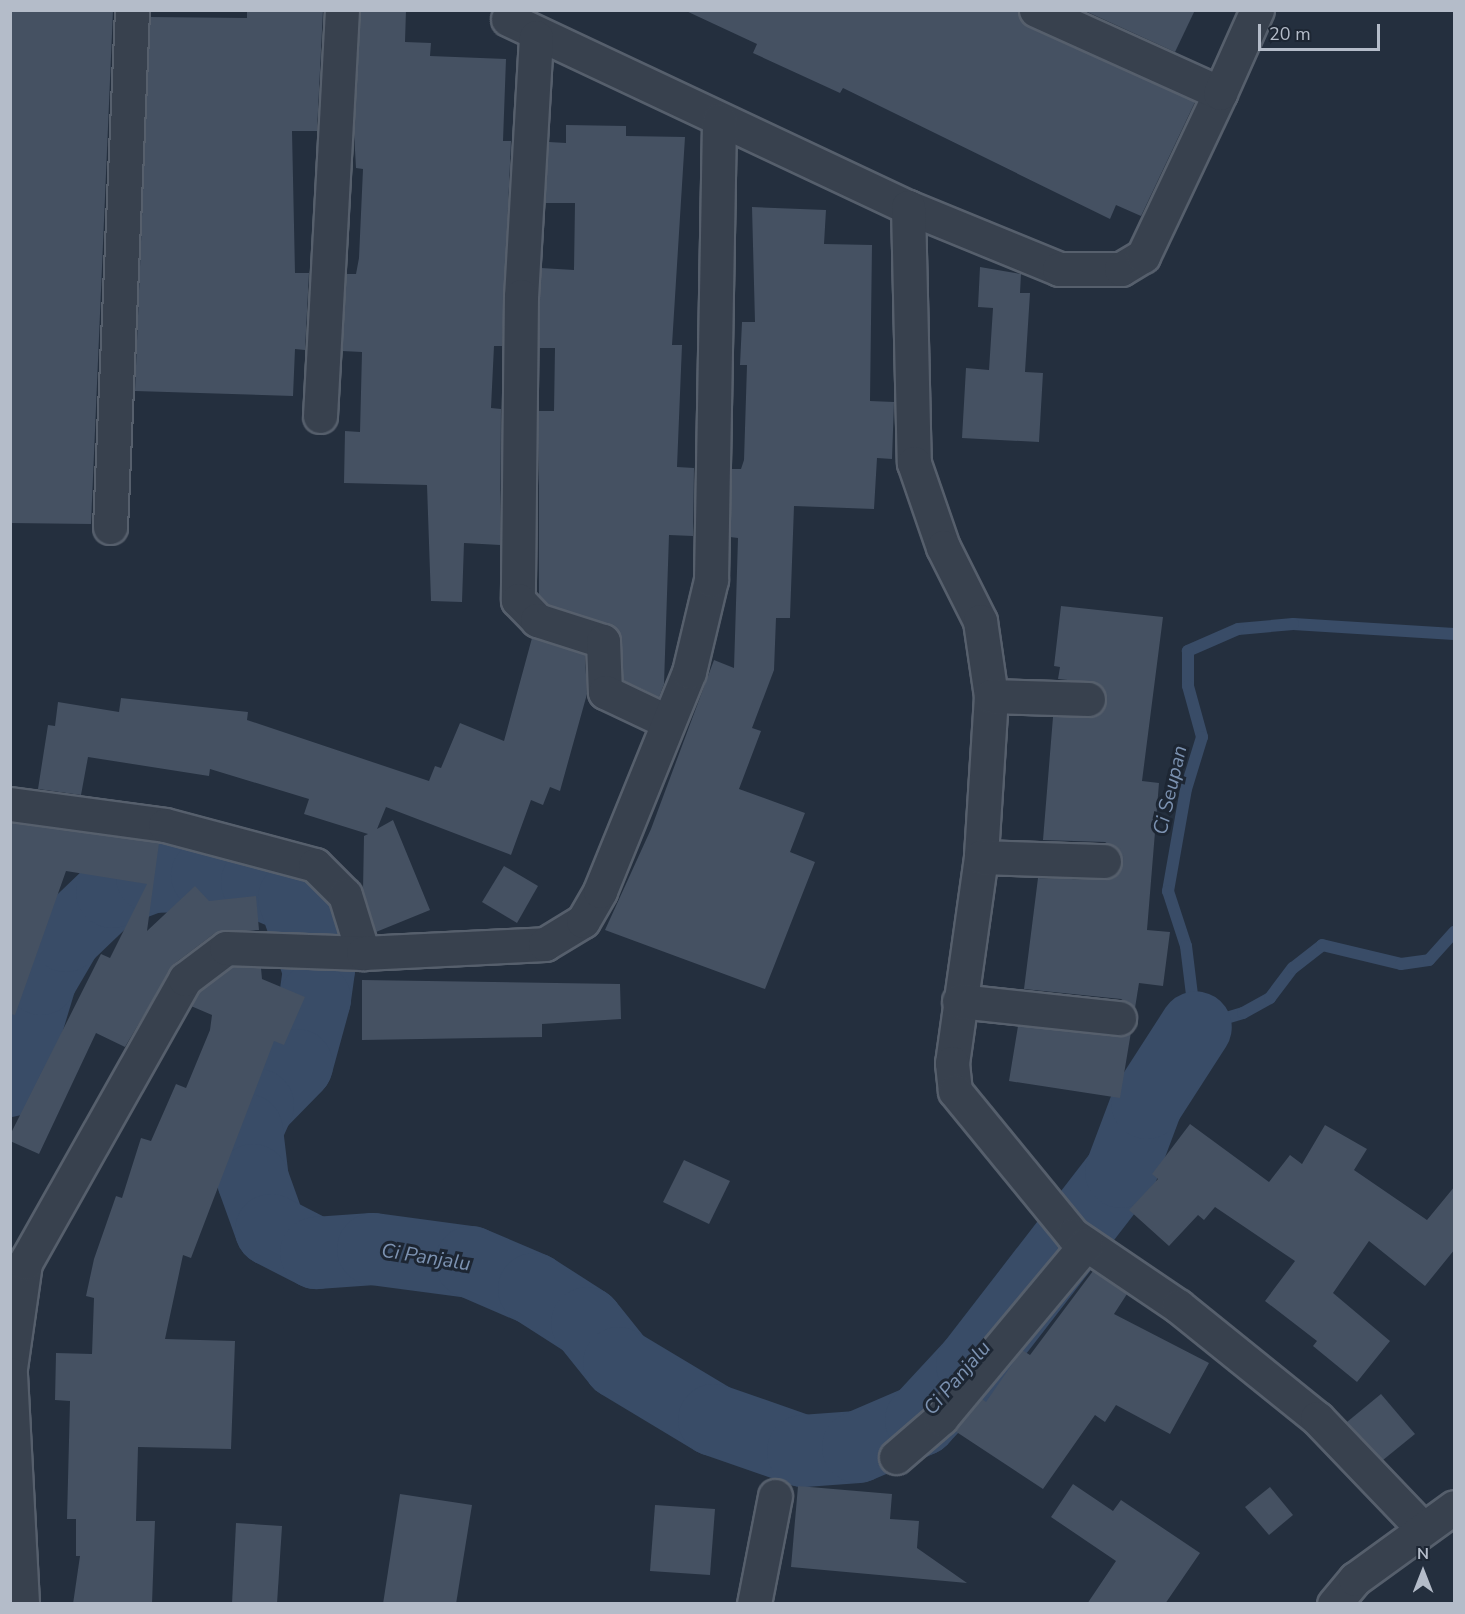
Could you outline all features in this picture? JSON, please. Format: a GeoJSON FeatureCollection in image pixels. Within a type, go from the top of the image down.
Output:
{"type":"FeatureCollection","features":[{"type":"Feature","properties":{"kind":"street"},"geometry":{"type":"LineString","coordinates":[[110,527],[132,10]]}},
{"type":"Feature","properties":{"kind":"street"},"geometry":{"type":"LineString","coordinates":[[320,416],[342,10]]}},
{"type":"Feature","properties":{"kind":"street"},"geometry":{"type":"LineString","coordinates":[[1036,10],[1220,93]]}},
{"type":"Feature","properties":{"kind":"street"},"geometry":{"type":"LineString","coordinates":[[504,13],[536,37],[908,207],[1059,269],[1121,269],[1143,256],[1257,10]]}},
{"type":"Feature","properties":{"kind":"street"},"geometry":{"type":"LineString","coordinates":[[536,37],[521,296],[518,600],[537,620],[603,641],[605,692],[666,721]]}},
{"type":"Feature","properties":{"kind":"street"},"geometry":{"type":"LineString","coordinates":[[10,1368],[25,1263],[185,979],[226,948],[358,952],[544,944],[583,921],[600,891],[666,721],[689,672],[711,580],[719,120]]}},
{"type":"Feature","properties":{"kind":"street"},"geometry":{"type":"LineString","coordinates":[[908,207],[914,463],[943,547],[980,621],[991,696],[981,857],[959,1000],[952,1063],[955,1091],[1039,1196],[1080,1239],[1178,1306],[1317,1418],[1422,1528]]}},
{"type":"Feature","properties":{"kind":"street"},"geometry":{"type":"LineString","coordinates":[[991,696],[1088,699]]}},
{"type":"Feature","properties":{"kind":"street"},"geometry":{"type":"LineString","coordinates":[[10,804],[165,825],[315,865],[345,895],[358,952]]}},
{"type":"Feature","properties":{"kind":"street"},"geometry":{"type":"LineString","coordinates":[[981,857],[1104,861]]}},
{"type":"Feature","properties":{"kind":"street"},"geometry":{"type":"LineString","coordinates":[[959,1000],[1119,1018]]}},
{"type":"Feature","properties":{"kind":"street"},"geometry":{"type":"LineString","coordinates":[[896,1457],[941,1418],[1080,1239]]}},
{"type":"Feature","properties":{"kind":"street"},"geometry":{"type":"LineString","coordinates":[[10,1374],[21,1604]]}},
{"type":"Feature","properties":{"kind":"street"},"geometry":{"type":"LineString","coordinates":[[754,1604],[775,1496]]}},
{"type":"Feature","properties":{"kind":"street"},"geometry":{"type":"LineString","coordinates":[[1334,1604],[1355,1579],[1422,1528],[1455,1507]]}},
{"type":"Feature","properties":{"kind":"building"},"geometry":{"type":"Polygon","coordinates":[[[10,10],[113,10],[91,524],[10,523],[10,10]]]}},
{"type":"Feature","properties":{"kind":"building"},"geometry":{"type":"Polygon","coordinates":[[[247,10],[323,10],[317,131],[292,131],[295,273],[309,273],[305,350],[295,349],[293,396],[135,391],[150,17],[247,18],[247,10]]]}},
{"type":"Feature","properties":{"kind":"building"},"geometry":{"type":"Polygon","coordinates":[[[361,10],[406,10],[405,42],[431,43],[430,56],[506,59],[503,141],[511,141],[502,346],[494,346],[491,408],[501,409],[500,545],[464,543],[462,602],[431,601],[427,485],[344,483],[345,431],[360,432],[362,352],[342,351],[346,274],[356,274],[359,258],[363,169],[356,168],[354,132],[361,10]]]}},
{"type":"Feature","properties":{"kind":"building"},"geometry":{"type":"Polygon","coordinates":[[[684,10],[1017,10],[1028,27],[1195,102],[1141,216],[1116,205],[1110,219],[843,88],[840,93],[753,53],[757,44],[684,10]]]}},
{"type":"Feature","properties":{"kind":"building"},"geometry":{"type":"Polygon","coordinates":[[[1083,10],[1195,10],[1175,52],[1083,10]]]}},
{"type":"Feature","properties":{"kind":"building"},"geometry":{"type":"Polygon","coordinates":[[[566,125],[626,126],[626,136],[685,137],[672,345],[682,345],[677,467],[694,468],[693,536],[669,535],[664,684],[659,697],[623,680],[617,629],[547,604],[539,595],[539,411],[554,411],[555,348],[539,348],[541,268],[574,270],[575,203],[545,203],[549,142],[566,143],[566,125]]]}},
{"type":"Feature","properties":{"kind":"building"},"geometry":{"type":"Polygon","coordinates":[[[752,207],[826,210],[824,244],[872,245],[870,401],[894,402],[892,459],[877,458],[874,509],[794,506],[790,618],[776,618],[774,670],[752,728],[761,731],[739,789],[805,813],[790,852],[815,862],[765,989],[605,930],[651,829],[714,660],[734,668],[738,538],[730,537],[732,469],[741,469],[744,460],[747,365],[740,365],[742,322],[755,322],[752,207]]]}},
{"type":"Feature","properties":{"kind":"building"},"geometry":{"type":"Polygon","coordinates":[[[980,267],[1021,274],[1020,293],[1030,293],[1025,372],[1043,373],[1039,442],[962,438],[966,368],[989,370],[993,308],[978,307],[980,267]]]}},
{"type":"Feature","properties":{"kind":"building"},"geometry":{"type":"Polygon","coordinates":[[[1061,606],[1163,617],[1142,781],[1159,783],[1147,930],[1170,932],[1163,986],[1139,983],[1135,1008],[1121,999],[1024,989],[1038,878],[1104,880],[1120,871],[1123,862],[1120,852],[1105,842],[1043,840],[1053,717],[1096,716],[1107,700],[1097,683],[1058,679],[1060,667],[1054,666],[1061,606]]]}},
{"type":"Feature","properties":{"kind":"building"},"geometry":{"type":"Polygon","coordinates":[[[532,638],[585,655],[587,694],[560,791],[550,787],[543,805],[531,800],[511,855],[386,807],[377,829],[393,820],[430,910],[376,932],[363,890],[364,836],[368,834],[304,814],[309,799],[210,769],[209,776],[88,757],[81,795],[38,789],[48,725],[55,726],[58,702],[119,712],[121,698],[248,712],[247,720],[429,781],[435,766],[441,768],[460,723],[504,741],[532,638]]]}},
{"type":"Feature","properties":{"kind":"building"},"geometry":{"type":"Polygon","coordinates":[[[10,823],[159,843],[147,931],[195,886],[209,901],[256,896],[259,930],[215,933],[174,964],[125,1047],[96,1033],[39,1154],[10,1141],[10,1135],[101,954],[110,958],[147,884],[66,871],[15,1015],[10,1014],[10,823]]]}},
{"type":"Feature","properties":{"kind":"building"},"geometry":{"type":"Polygon","coordinates":[[[504,866],[538,886],[517,923],[482,902],[504,866]]]}},
{"type":"Feature","properties":{"kind":"building"},"geometry":{"type":"Polygon","coordinates":[[[232,967],[261,968],[262,979],[305,997],[284,1045],[274,1041],[191,1258],[183,1255],[165,1339],[235,1341],[231,1449],[138,1447],[136,1521],[155,1521],[152,1604],[73,1604],[80,1556],[76,1556],[76,1519],[67,1519],[70,1401],[55,1400],[56,1353],[92,1354],[94,1298],[86,1296],[94,1259],[116,1196],[122,1198],[141,1138],[151,1141],[176,1084],[186,1088],[210,1030],[212,1015],[191,1006],[199,992],[232,967]]]}},
{"type":"Feature","properties":{"kind":"building"},"geometry":{"type":"Polygon","coordinates":[[[362,980],[620,984],[621,1019],[542,1024],[542,1037],[362,1040],[362,980]]]}},
{"type":"Feature","properties":{"kind":"building"},"geometry":{"type":"Polygon","coordinates":[[[1018,1026],[1117,1037],[1131,1032],[1120,1098],[1009,1081],[1018,1026]]]}},
{"type":"Feature","properties":{"kind":"building"},"geometry":{"type":"Polygon","coordinates":[[[1190,1124],[1269,1182],[1290,1155],[1302,1164],[1325,1125],[1367,1149],[1354,1170],[1427,1220],[1455,1186],[1455,1249],[1425,1286],[1369,1241],[1333,1293],[1390,1341],[1357,1382],[1313,1346],[1317,1341],[1265,1301],[1295,1261],[1215,1207],[1204,1220],[1198,1215],[1169,1246],[1129,1210],[1158,1179],[1152,1174],[1190,1124]]]}},
{"type":"Feature","properties":{"kind":"building"},"geometry":{"type":"Polygon","coordinates":[[[684,1160],[730,1181],[709,1224],[663,1202],[684,1160]]]}},
{"type":"Feature","properties":{"kind":"building"},"geometry":{"type":"Polygon","coordinates":[[[1093,1271],[1127,1294],[1114,1314],[1209,1363],[1170,1434],[1116,1405],[1105,1422],[1095,1415],[1043,1489],[955,1431],[982,1399],[986,1402],[1022,1350],[1030,1355],[1093,1271]]]}},
{"type":"Feature","properties":{"kind":"building"},"geometry":{"type":"Polygon","coordinates":[[[1381,1394],[1415,1434],[1383,1460],[1347,1422],[1381,1394]]]}},
{"type":"Feature","properties":{"kind":"building"},"geometry":{"type":"Polygon","coordinates":[[[1073,1484],[1113,1511],[1121,1500],[1200,1553],[1165,1604],[1087,1604],[1116,1561],[1051,1517],[1073,1484]]]}},
{"type":"Feature","properties":{"kind":"building"},"geometry":{"type":"Polygon","coordinates":[[[798,1486],[892,1494],[890,1519],[919,1521],[917,1548],[967,1583],[791,1567],[798,1486]]]}},
{"type":"Feature","properties":{"kind":"building"},"geometry":{"type":"Polygon","coordinates":[[[1270,1487],[1293,1515],[1269,1535],[1245,1507],[1270,1487]]]}},
{"type":"Feature","properties":{"kind":"building"},"geometry":{"type":"Polygon","coordinates":[[[400,1494],[472,1505],[456,1604],[383,1604],[400,1494]]]}},
{"type":"Feature","properties":{"kind":"building"},"geometry":{"type":"Polygon","coordinates":[[[655,1505],[715,1509],[710,1575],[650,1571],[655,1505]]]}},
{"type":"Feature","properties":{"kind":"building"},"geometry":{"type":"Polygon","coordinates":[[[236,1523],[282,1526],[277,1604],[232,1604],[236,1523]]]}},
{"type":"Feature","properties":{"kind":"waterway","name":"Ci Seupan"},"geometry":{"type":"LineString","coordinates":[[1454,634],[1293,624],[1238,629],[1188,651],[1188,686],[1202,737],[1186,789],[1168,891],[1186,946],[1196,1027],[1243,1013],[1270,998],[1293,968],[1322,945],[1401,964],[1429,960],[1454,932]]}},
{"type":"Feature","properties":{"kind":"waterway","name":"Ci Panjalu"},"geometry":{"type":"LineString","coordinates":[[10,1081],[41,979],[66,936],[112,892],[152,877],[207,875],[257,882],[294,898],[319,970],[315,999],[297,1065],[258,1105],[247,1130],[253,1180],[271,1230],[316,1253],[373,1249],[471,1262],[534,1289],[587,1323],[619,1363],[714,1420],[803,1451],[858,1447],[921,1420],[972,1365],[1121,1172],[1147,1103],[1196,1027]]}}]}
